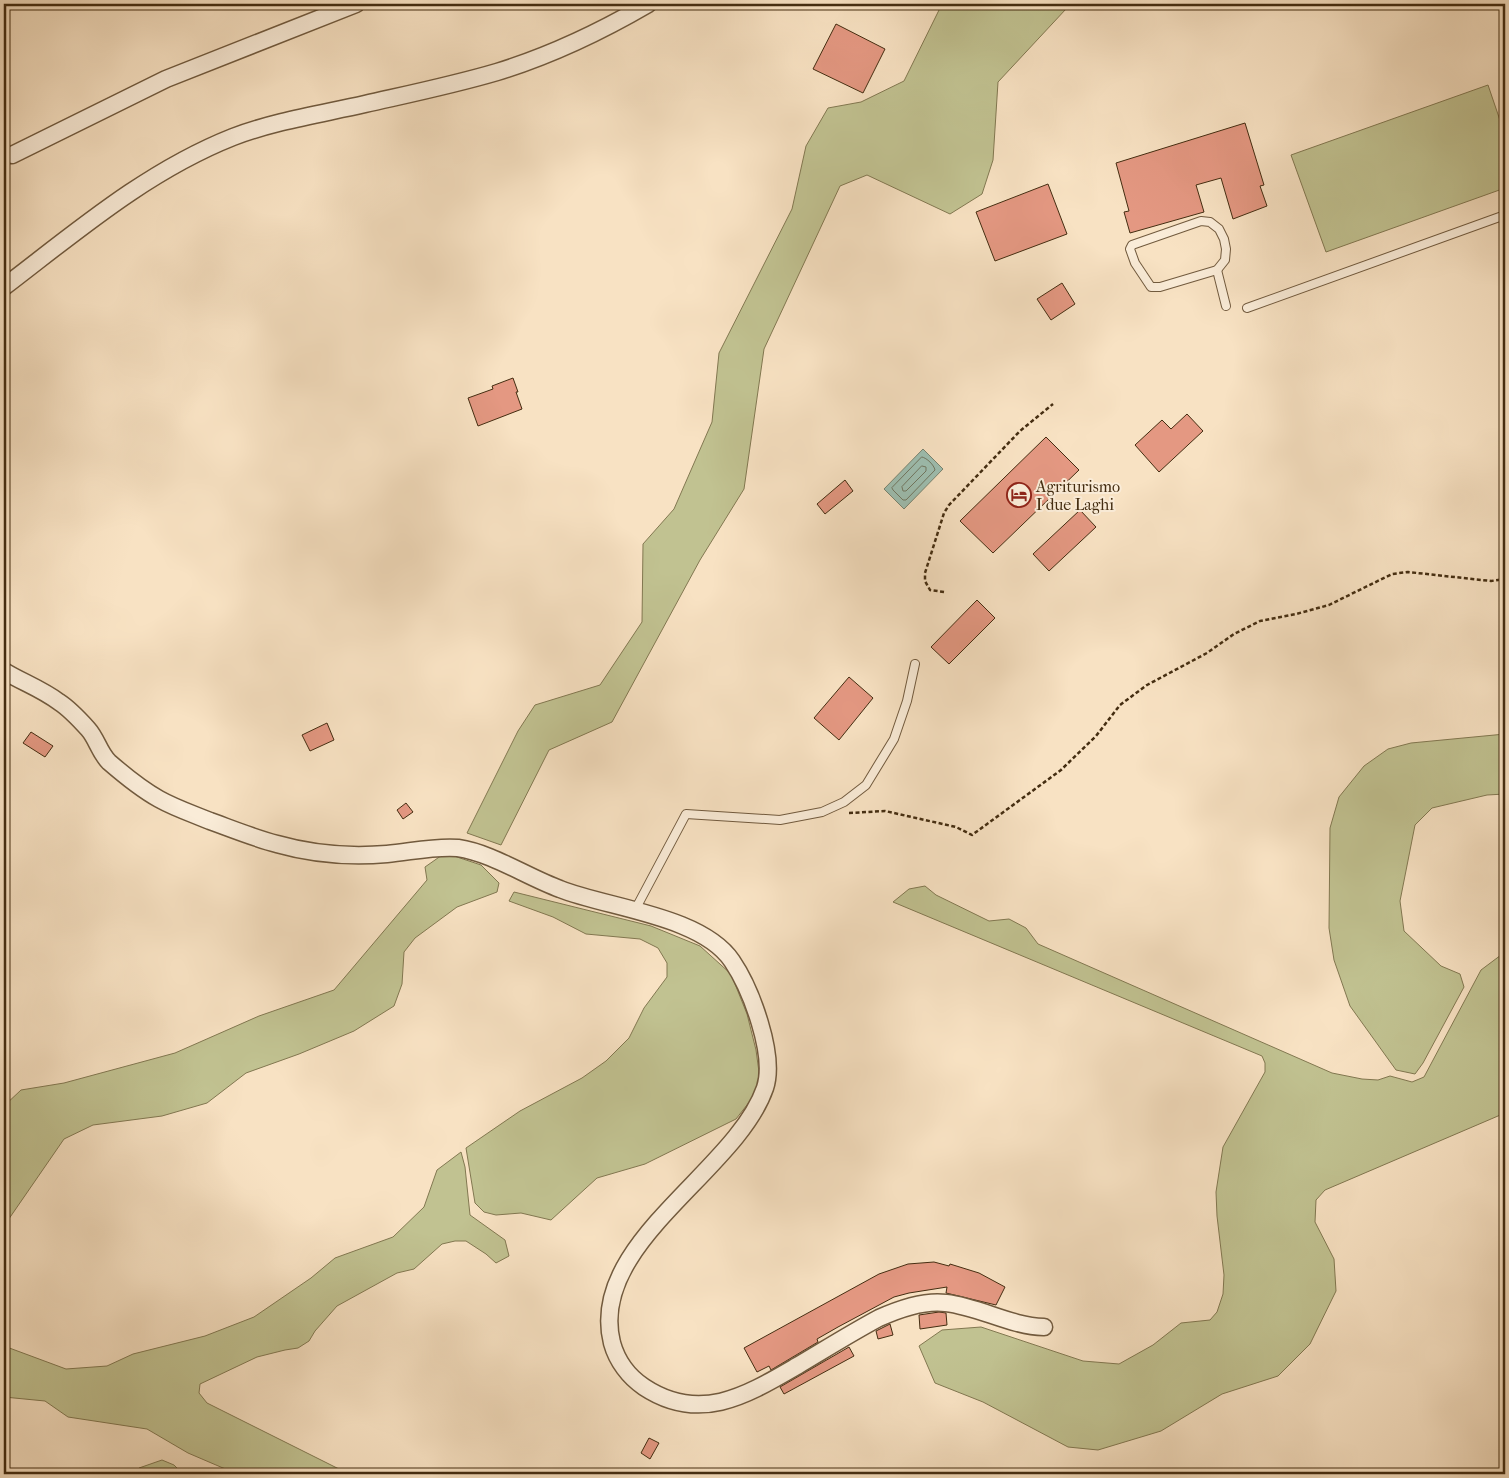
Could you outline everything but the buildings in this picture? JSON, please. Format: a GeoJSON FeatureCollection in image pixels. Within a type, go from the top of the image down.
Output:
{"type":"FeatureCollection","features":[{"type":"Feature","properties":{"kind":"street"},"geometry":{"type":"LineString","coordinates":[[12,155],[159,82],[356,4]]}},
{"type":"Feature","properties":{"kind":"street"},"geometry":{"type":"LineString","coordinates":[[4,288],[142,184],[175,164],[211,146],[272,125],[451,84],[504,69],[572,43],[648,4]]}},
{"type":"Feature","properties":{"kind":"street"},"geometry":{"type":"LineString","coordinates":[[4,671],[58,701],[91,733],[108,761],[152,795],[190,813],[258,838],[302,850],[367,855],[445,848],[469,850],[565,892],[635,910],[691,930],[712,941],[731,959],[754,1010],[766,1045],[769,1069],[764,1091],[743,1127],[724,1151],[652,1228],[637,1249],[619,1279],[612,1304],[610,1332],[614,1351],[631,1376],[656,1394],[676,1402],[700,1405],[728,1401],[764,1386],[879,1318],[898,1310],[927,1303],[952,1304],[1018,1324],[1044,1327]]}},
{"type":"Feature","properties":{"kind":"lane"},"geometry":{"type":"LineString","coordinates":[[1247,308],[1505,215]]}},
{"type":"Feature","properties":{"kind":"lane"},"geometry":{"type":"LineString","coordinates":[[1201,221],[1210,222],[1219,229],[1226,249],[1225,260],[1216,270],[1160,287],[1151,287],[1135,263],[1130,249],[1132,245],[1138,242],[1201,221]]}},
{"type":"Feature","properties":{"kind":"lane"},"geometry":{"type":"LineString","coordinates":[[1216,270],[1226,306]]}},
{"type":"Feature","properties":{"kind":"lane"},"geometry":{"type":"LineString","coordinates":[[635,910],[686,814],[780,820],[830,809],[844,802],[866,785],[894,739],[907,701],[915,664]]}},
{"type":"Feature","properties":{"kind":"path"},"geometry":{"type":"LineString","coordinates":[[944,592],[930,590],[925,581],[925,573],[944,513],[949,504],[1020,431],[1053,404]]}},
{"type":"Feature","properties":{"kind":"path"},"geometry":{"type":"LineString","coordinates":[[830,809],[843,813],[885,811],[956,827],[972,835],[1061,770],[1096,736],[1120,705],[1133,695],[1147,685],[1207,653],[1234,634],[1260,621],[1329,605],[1392,574],[1408,572],[1491,581],[1505,579]]}},
{"type":"Feature","properties":{"kind":"green space"},"geometry":{"type":"Polygon","coordinates":[[[942,4],[1067,4],[1066,9],[998,82],[993,160],[982,194],[950,214],[867,175],[840,186],[764,349],[744,489],[700,560],[612,722],[549,750],[501,845],[467,833],[518,731],[535,705],[600,685],[642,622],[643,544],[674,509],[712,422],[719,353],[792,209],[806,146],[828,108],[861,102],[904,81],[942,4]]]}},
{"type":"Feature","properties":{"kind":"green space"},"geometry":{"type":"Polygon","coordinates":[[[1488,85],[1505,135],[1505,188],[1326,252],[1291,155],[1488,85]]]}},
{"type":"Feature","properties":{"kind":"green space"},"geometry":{"type":"Polygon","coordinates":[[[1505,734],[1505,794],[1487,795],[1432,808],[1415,825],[1400,901],[1404,931],[1441,966],[1460,974],[1464,987],[1423,1063],[1415,1074],[1396,1070],[1350,1006],[1334,960],[1329,928],[1330,828],[1339,797],[1364,766],[1388,749],[1411,743],[1505,734]]]}},
{"type":"Feature","properties":{"kind":"green space"},"geometry":{"type":"Polygon","coordinates":[[[445,853],[481,865],[499,883],[497,892],[457,907],[415,938],[404,952],[402,984],[394,1006],[354,1031],[299,1054],[246,1073],[207,1103],[162,1116],[93,1125],[64,1139],[4,1226],[4,1106],[21,1090],[64,1083],[175,1053],[259,1016],[334,990],[427,880],[425,867],[445,853]]]}},
{"type":"Feature","properties":{"kind":"green space"},"geometry":{"type":"Polygon","coordinates":[[[925,886],[936,895],[989,921],[1009,919],[1026,928],[1038,944],[1332,1073],[1362,1079],[1378,1080],[1390,1076],[1412,1082],[1424,1077],[1481,970],[1505,952],[1505,986],[1500,995],[1505,1004],[1505,1113],[1325,1190],[1316,1200],[1315,1222],[1334,1259],[1336,1291],[1310,1344],[1278,1376],[1222,1394],[1161,1431],[1098,1450],[1068,1447],[983,1402],[935,1383],[919,1346],[942,1330],[981,1327],[1083,1361],[1119,1364],[1153,1345],[1181,1323],[1210,1320],[1217,1312],[1223,1294],[1224,1275],[1216,1192],[1223,1147],[1265,1072],[1265,1063],[1262,1056],[893,902],[909,889],[925,886]]]}},
{"type":"Feature","properties":{"kind":"green space"},"geometry":{"type":"Polygon","coordinates":[[[514,892],[651,926],[700,946],[731,974],[747,1014],[756,1050],[761,1087],[736,1119],[645,1164],[597,1178],[551,1220],[521,1213],[496,1215],[484,1212],[475,1203],[466,1148],[520,1111],[582,1078],[606,1061],[629,1038],[644,1008],[667,977],[667,963],[658,948],[640,939],[586,934],[553,917],[509,901],[514,892]]]}},
{"type":"Feature","properties":{"kind":"green space"},"geometry":{"type":"Polygon","coordinates":[[[461,1152],[465,1167],[470,1215],[505,1240],[509,1256],[496,1263],[466,1241],[442,1244],[414,1269],[397,1273],[337,1306],[315,1331],[309,1341],[298,1348],[257,1357],[200,1384],[199,1393],[207,1403],[349,1474],[237,1474],[188,1453],[147,1429],[68,1417],[45,1401],[4,1397],[4,1346],[66,1369],[107,1366],[133,1354],[205,1336],[254,1317],[311,1278],[335,1258],[393,1237],[424,1207],[437,1170],[461,1152]]]}},
{"type":"Feature","properties":{"kind":"green space"},"geometry":{"type":"Polygon","coordinates":[[[162,1460],[174,1465],[183,1474],[137,1473],[139,1468],[162,1460]]]}},
{"type":"Feature","properties":{"kind":"water"},"geometry":{"type":"Polygon","coordinates":[[[923,449],[943,469],[904,509],[884,489],[923,449]]]}},
{"type":"Feature","properties":{"kind":"place","name":"Agriturismo I due Laghi"},"geometry":{"type":"Point","coordinates":[1019,495]}}]}
